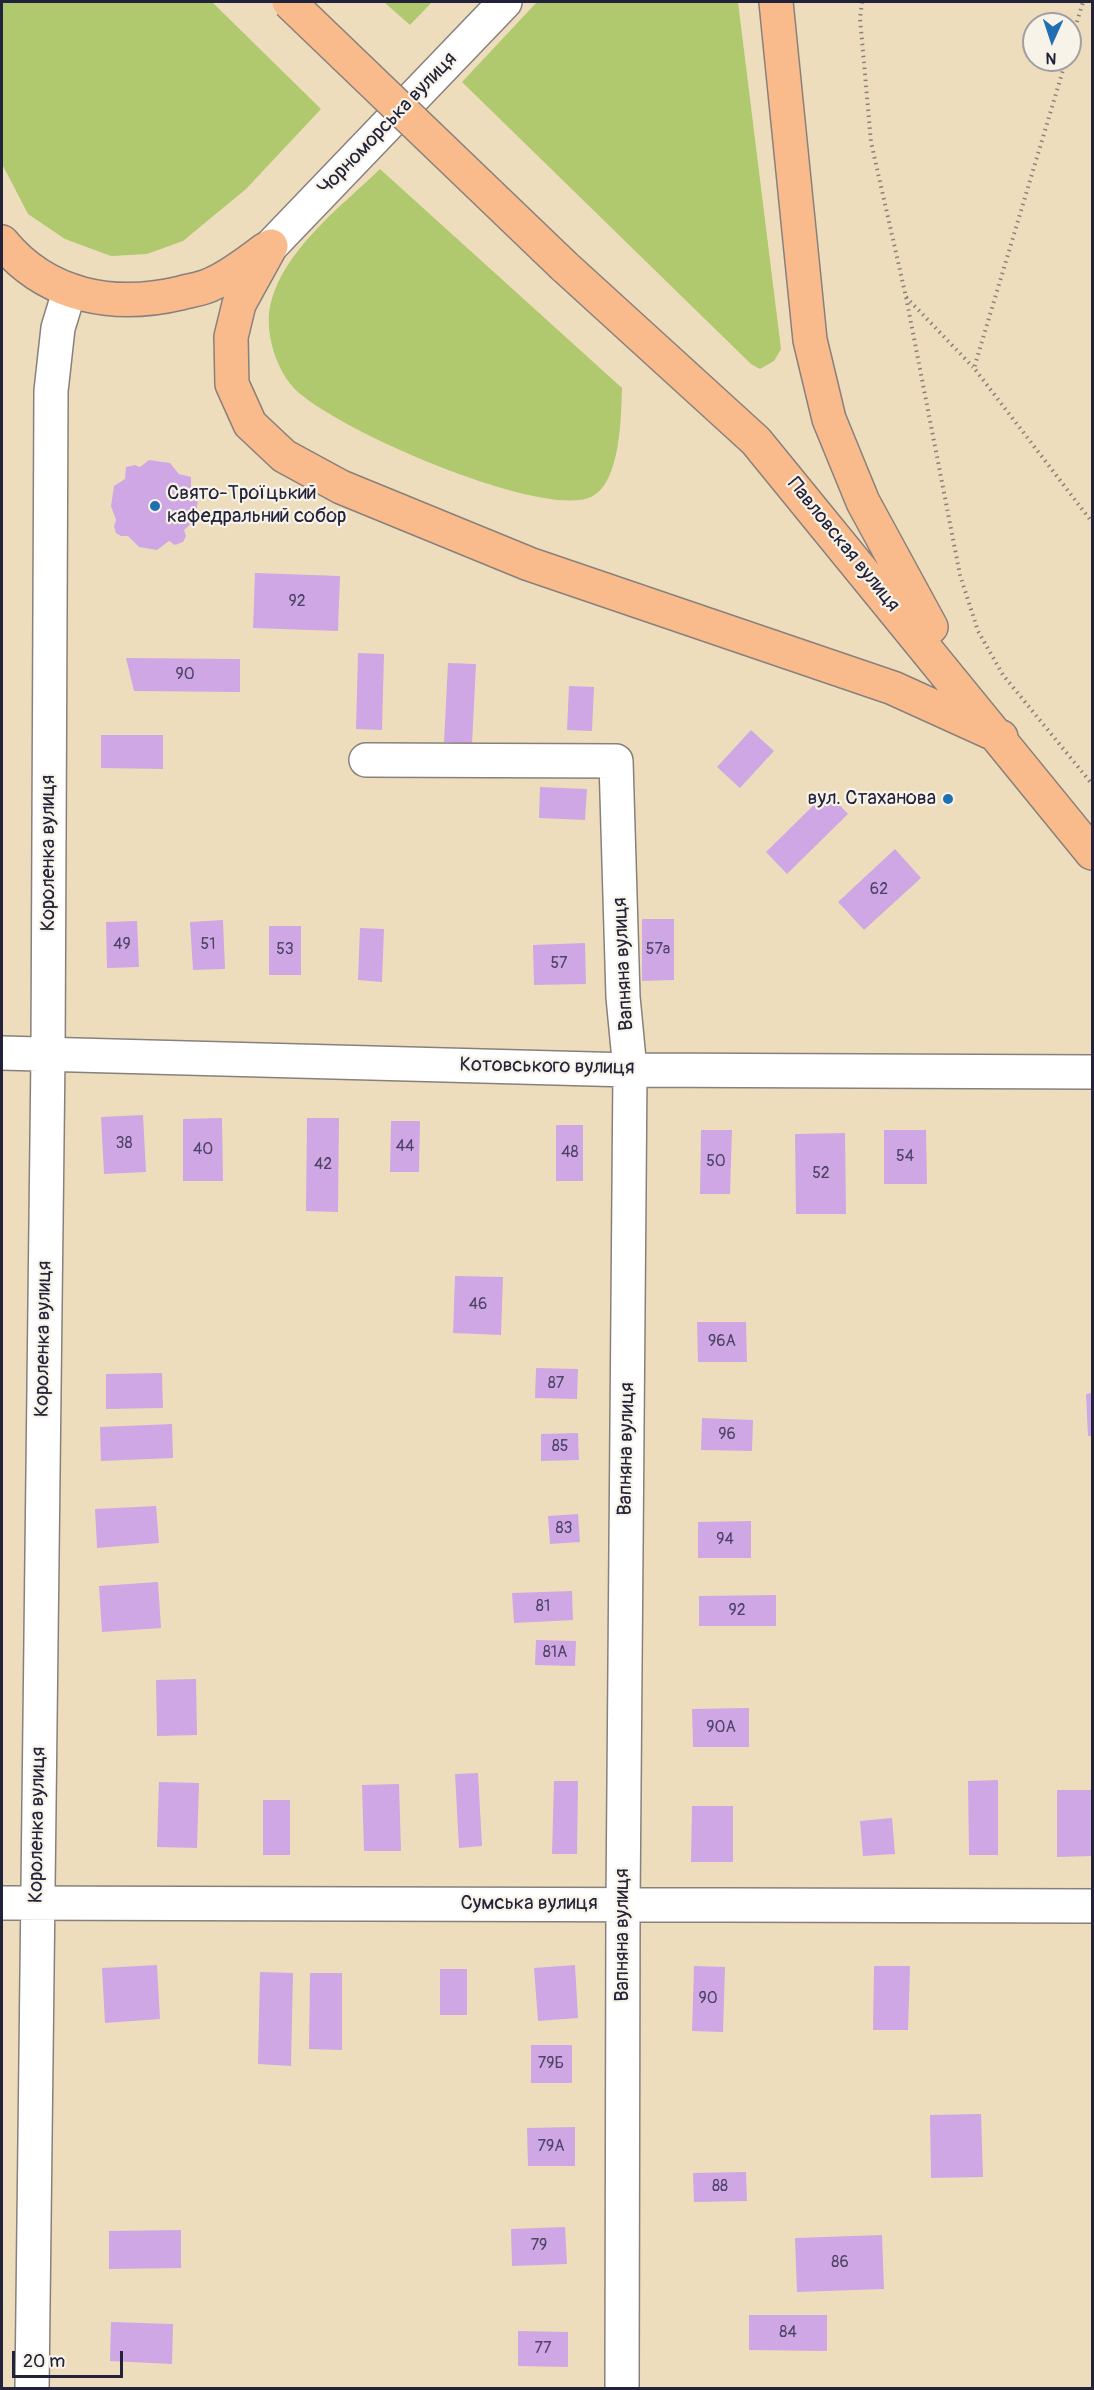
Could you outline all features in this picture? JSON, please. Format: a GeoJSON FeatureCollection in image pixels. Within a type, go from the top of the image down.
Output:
{"type":"FeatureCollection","features":[{"type":"Feature","properties":{"kind":"main road","name":"Павловская вулиця"},"geometry":{"type":"LineString","coordinates":[[289,2],[564,266],[756,441],[1001,738],[1092,853]]}},
{"type":"Feature","properties":{"kind":"main road"},"geometry":{"type":"LineString","coordinates":[[776,2],[810,340],[829,419],[863,502],[915,602],[1001,738]]}},
{"type":"Feature","properties":{"kind":"main road"},"geometry":{"type":"LineString","coordinates":[[6,252],[69,292],[108,300],[154,299],[211,285],[271,246]]}},
{"type":"Feature","properties":{"kind":"main road"},"geometry":{"type":"LineString","coordinates":[[271,246],[239,303],[231,337],[232,384],[250,424],[284,456],[341,487],[529,564],[893,688],[1001,738]]}},
{"type":"Feature","properties":{"kind":"street","name":"Чорноморська вулиця"},"geometry":{"type":"LineString","coordinates":[[271,246],[505,2]]}},
{"type":"Feature","properties":{"kind":"street","name":"Короленка вулиця"},"geometry":{"type":"LineString","coordinates":[[32,2388],[48,1054],[51,391],[58,328],[69,292]]}},
{"type":"Feature","properties":{"kind":"street","name":"Вапняна вулиця"},"geometry":{"type":"LineString","coordinates":[[366,760],[616,761],[623,997],[630,1070],[623,1904],[622,2388]]}},
{"type":"Feature","properties":{"kind":"street","name":"Котовського вулиця"},"geometry":{"type":"LineString","coordinates":[[2,1053],[630,1070],[1092,1072]]}},
{"type":"Feature","properties":{"kind":"street","name":"Сумська вулиця"},"geometry":{"type":"LineString","coordinates":[[2,1903],[1092,1906]]}},
{"type":"Feature","properties":{"kind":"path"},"geometry":{"type":"LineString","coordinates":[[862,2],[860,18],[871,142],[906,297],[960,576],[978,631],[1003,675],[1092,784]]}},
{"type":"Feature","properties":{"kind":"path"},"geometry":{"type":"LineString","coordinates":[[974,368],[1062,72]]}},
{"type":"Feature","properties":{"kind":"path"},"geometry":{"type":"LineString","coordinates":[[906,297],[974,368],[1092,522]]}},
{"type":"Feature","properties":{"kind":"green space"},"geometry":{"type":"Polygon","coordinates":[[[2,2],[212,2],[321,109],[246,189],[183,241],[147,254],[111,256],[65,239],[28,214],[2,164],[2,2]]]}},
{"type":"Feature","properties":{"kind":"green space"},"geometry":{"type":"Polygon","coordinates":[[[384,2],[432,2],[410,25],[384,2]]]}},
{"type":"Feature","properties":{"kind":"green space"},"geometry":{"type":"Polygon","coordinates":[[[537,2],[738,2],[781,349],[774,361],[760,369],[751,364],[462,82],[537,2]]]}},
{"type":"Feature","properties":{"kind":"green space"},"geometry":{"type":"Polygon","coordinates":[[[380,169],[622,388],[620,431],[614,464],[601,489],[591,497],[565,500],[528,495],[484,483],[436,465],[346,423],[313,403],[286,378],[277,361],[270,332],[269,314],[274,292],[297,252],[312,234],[380,169]]]}},
{"type":"Feature","properties":{"kind":"building"},"geometry":{"type":"Polygon","coordinates":[[[149,460],[170,463],[179,474],[191,477],[191,489],[198,500],[195,520],[184,530],[186,536],[183,542],[175,545],[169,541],[157,550],[139,547],[128,536],[116,533],[114,526],[116,520],[111,506],[114,486],[125,479],[126,467],[135,465],[140,467],[149,460]]]}},
{"type":"Feature","properties":{"kind":"building"},"geometry":{"type":"Polygon","coordinates":[[[255,573],[340,576],[338,631],[253,628],[255,573]]]}},
{"type":"Feature","properties":{"kind":"building"},"geometry":{"type":"Polygon","coordinates":[[[358,653],[384,654],[382,730],[356,729],[358,653]]]}},
{"type":"Feature","properties":{"kind":"building"},"geometry":{"type":"Polygon","coordinates":[[[126,658],[240,659],[240,692],[134,691],[126,658]]]}},
{"type":"Feature","properties":{"kind":"building"},"geometry":{"type":"Polygon","coordinates":[[[448,663],[476,664],[472,744],[444,742],[448,663]]]}},
{"type":"Feature","properties":{"kind":"building"},"geometry":{"type":"Polygon","coordinates":[[[569,686],[594,687],[592,731],[567,730],[569,686]]]}},
{"type":"Feature","properties":{"kind":"building"},"geometry":{"type":"Polygon","coordinates":[[[751,730],[774,751],[740,788],[717,767],[751,730]]]}},
{"type":"Feature","properties":{"kind":"building"},"geometry":{"type":"Polygon","coordinates":[[[101,735],[163,735],[163,769],[101,768],[101,735]]]}},
{"type":"Feature","properties":{"kind":"building"},"geometry":{"type":"Polygon","coordinates":[[[540,787],[587,789],[585,820],[539,818],[540,787]]]}},
{"type":"Feature","properties":{"kind":"building"},"geometry":{"type":"Polygon","coordinates":[[[827,792],[848,814],[787,874],[766,852],[827,792]]]}},
{"type":"Feature","properties":{"kind":"building"},"geometry":{"type":"Polygon","coordinates":[[[895,849],[921,878],[864,930],[838,902],[895,849]]]}},
{"type":"Feature","properties":{"kind":"building"},"geometry":{"type":"Polygon","coordinates":[[[642,919],[674,919],[674,980],[642,981],[642,919]]]}},
{"type":"Feature","properties":{"kind":"building"},"geometry":{"type":"Polygon","coordinates":[[[223,920],[225,969],[193,970],[190,922],[223,920]]]}},
{"type":"Feature","properties":{"kind":"building"},"geometry":{"type":"Polygon","coordinates":[[[137,921],[139,967],[107,968],[106,922],[137,921]]]}},
{"type":"Feature","properties":{"kind":"building"},"geometry":{"type":"Polygon","coordinates":[[[269,926],[301,926],[301,975],[269,975],[269,926]]]}},
{"type":"Feature","properties":{"kind":"building"},"geometry":{"type":"Polygon","coordinates":[[[360,928],[384,929],[382,982],[358,980],[360,928]]]}},
{"type":"Feature","properties":{"kind":"building"},"geometry":{"type":"Polygon","coordinates":[[[585,943],[586,984],[534,985],[533,945],[585,943]]]}},
{"type":"Feature","properties":{"kind":"building"},"geometry":{"type":"Polygon","coordinates":[[[143,1115],[146,1172],[104,1174],[101,1117],[143,1115]]]}},
{"type":"Feature","properties":{"kind":"building"},"geometry":{"type":"Polygon","coordinates":[[[222,1118],[223,1181],[183,1181],[183,1119],[222,1118]]]}},
{"type":"Feature","properties":{"kind":"building"},"geometry":{"type":"Polygon","coordinates":[[[307,1118],[339,1118],[338,1212],[306,1211],[307,1118]]]}},
{"type":"Feature","properties":{"kind":"building"},"geometry":{"type":"Polygon","coordinates":[[[391,1121],[420,1121],[419,1172],[390,1172],[391,1121]]]}},
{"type":"Feature","properties":{"kind":"building"},"geometry":{"type":"Polygon","coordinates":[[[556,1125],[583,1125],[583,1181],[556,1181],[556,1125]]]}},
{"type":"Feature","properties":{"kind":"building"},"geometry":{"type":"Polygon","coordinates":[[[701,1130],[732,1130],[730,1194],[700,1194],[701,1130]]]}},
{"type":"Feature","properties":{"kind":"building"},"geometry":{"type":"Polygon","coordinates":[[[884,1130],[926,1130],[927,1184],[884,1184],[884,1130]]]}},
{"type":"Feature","properties":{"kind":"building"},"geometry":{"type":"Polygon","coordinates":[[[845,1133],[846,1214],[796,1214],[795,1134],[845,1133]]]}},
{"type":"Feature","properties":{"kind":"building"},"geometry":{"type":"Polygon","coordinates":[[[455,1276],[503,1277],[501,1335],[453,1333],[455,1276]]]}},
{"type":"Feature","properties":{"kind":"building"},"geometry":{"type":"Polygon","coordinates":[[[697,1322],[746,1322],[747,1362],[698,1362],[697,1322]]]}},
{"type":"Feature","properties":{"kind":"building"},"geometry":{"type":"Polygon","coordinates":[[[536,1368],[578,1369],[577,1399],[535,1398],[536,1368]]]}},
{"type":"Feature","properties":{"kind":"building"},"geometry":{"type":"Polygon","coordinates":[[[162,1373],[163,1408],[106,1409],[106,1374],[162,1373]]]}},
{"type":"Feature","properties":{"kind":"building"},"geometry":{"type":"Polygon","coordinates":[[[1092,1393],[1092,1436],[1088,1436],[1086,1394],[1092,1393]]]}},
{"type":"Feature","properties":{"kind":"building"},"geometry":{"type":"Polygon","coordinates":[[[702,1418],[753,1420],[752,1451],[701,1450],[702,1418]]]}},
{"type":"Feature","properties":{"kind":"building"},"geometry":{"type":"Polygon","coordinates":[[[172,1424],[173,1458],[101,1461],[100,1427],[172,1424]]]}},
{"type":"Feature","properties":{"kind":"building"},"geometry":{"type":"Polygon","coordinates":[[[578,1433],[579,1460],[541,1461],[541,1434],[578,1433]]]}},
{"type":"Feature","properties":{"kind":"building"},"geometry":{"type":"Polygon","coordinates":[[[156,1506],[159,1543],[97,1548],[95,1509],[156,1506]]]}},
{"type":"Feature","properties":{"kind":"building"},"geometry":{"type":"Polygon","coordinates":[[[578,1514],[580,1542],[550,1544],[548,1516],[578,1514]]]}},
{"type":"Feature","properties":{"kind":"building"},"geometry":{"type":"Polygon","coordinates":[[[751,1521],[751,1558],[698,1558],[698,1522],[751,1521]]]}},
{"type":"Feature","properties":{"kind":"building"},"geometry":{"type":"Polygon","coordinates":[[[158,1582],[161,1628],[102,1632],[99,1586],[158,1582]]]}},
{"type":"Feature","properties":{"kind":"building"},"geometry":{"type":"Polygon","coordinates":[[[572,1591],[573,1620],[514,1623],[512,1593],[572,1591]]]}},
{"type":"Feature","properties":{"kind":"building"},"geometry":{"type":"Polygon","coordinates":[[[776,1595],[776,1626],[699,1626],[699,1596],[776,1595]]]}},
{"type":"Feature","properties":{"kind":"building"},"geometry":{"type":"Polygon","coordinates":[[[536,1640],[576,1641],[575,1666],[535,1665],[536,1640]]]}},
{"type":"Feature","properties":{"kind":"building"},"geometry":{"type":"Polygon","coordinates":[[[196,1679],[197,1735],[157,1736],[156,1680],[196,1679]]]}},
{"type":"Feature","properties":{"kind":"building"},"geometry":{"type":"Polygon","coordinates":[[[749,1708],[749,1747],[693,1747],[692,1709],[749,1708]]]}},
{"type":"Feature","properties":{"kind":"building"},"geometry":{"type":"Polygon","coordinates":[[[478,1773],[482,1846],[459,1848],[455,1774],[478,1773]]]}},
{"type":"Feature","properties":{"kind":"building"},"geometry":{"type":"Polygon","coordinates":[[[998,1780],[998,1855],[969,1855],[968,1781],[998,1780]]]}},
{"type":"Feature","properties":{"kind":"building"},"geometry":{"type":"Polygon","coordinates":[[[554,1781],[578,1781],[577,1854],[552,1854],[554,1781]]]}},
{"type":"Feature","properties":{"kind":"building"},"geometry":{"type":"Polygon","coordinates":[[[159,1782],[199,1783],[197,1848],[157,1847],[159,1782]]]}},
{"type":"Feature","properties":{"kind":"building"},"geometry":{"type":"Polygon","coordinates":[[[399,1784],[401,1851],[364,1851],[362,1785],[399,1784]]]}},
{"type":"Feature","properties":{"kind":"building"},"geometry":{"type":"Polygon","coordinates":[[[1057,1790],[1092,1790],[1092,1856],[1057,1857],[1057,1790]]]}},
{"type":"Feature","properties":{"kind":"building"},"geometry":{"type":"Polygon","coordinates":[[[263,1800],[290,1800],[290,1855],[263,1855],[263,1800]]]}},
{"type":"Feature","properties":{"kind":"building"},"geometry":{"type":"Polygon","coordinates":[[[692,1806],[733,1806],[733,1862],[691,1862],[692,1806]]]}},
{"type":"Feature","properties":{"kind":"building"},"geometry":{"type":"Polygon","coordinates":[[[892,1818],[895,1854],[863,1856],[860,1821],[892,1818]]]}},
{"type":"Feature","properties":{"kind":"building"},"geometry":{"type":"Polygon","coordinates":[[[157,1965],[160,2019],[105,2023],[102,1968],[157,1965]]]}},
{"type":"Feature","properties":{"kind":"building"},"geometry":{"type":"Polygon","coordinates":[[[575,1965],[578,2018],[538,2021],[534,1968],[575,1965]]]}},
{"type":"Feature","properties":{"kind":"building"},"geometry":{"type":"Polygon","coordinates":[[[694,1966],[725,1967],[723,2032],[692,2031],[694,1966]]]}},
{"type":"Feature","properties":{"kind":"building"},"geometry":{"type":"Polygon","coordinates":[[[874,1966],[910,1966],[908,2030],[873,2030],[874,1966]]]}},
{"type":"Feature","properties":{"kind":"building"},"geometry":{"type":"Polygon","coordinates":[[[440,1969],[467,1969],[467,2015],[440,2015],[440,1969]]]}},
{"type":"Feature","properties":{"kind":"building"},"geometry":{"type":"Polygon","coordinates":[[[260,1972],[293,1973],[291,2066],[258,2064],[260,1972]]]}},
{"type":"Feature","properties":{"kind":"building"},"geometry":{"type":"Polygon","coordinates":[[[310,1973],[342,1973],[342,2050],[309,2049],[310,1973]]]}},
{"type":"Feature","properties":{"kind":"building"},"geometry":{"type":"Polygon","coordinates":[[[531,2045],[572,2045],[572,2083],[531,2083],[531,2045]]]}},
{"type":"Feature","properties":{"kind":"building"},"geometry":{"type":"Polygon","coordinates":[[[981,2114],[983,2177],[931,2178],[930,2115],[981,2114]]]}},
{"type":"Feature","properties":{"kind":"building"},"geometry":{"type":"Polygon","coordinates":[[[575,2127],[575,2166],[528,2166],[527,2128],[575,2127]]]}},
{"type":"Feature","properties":{"kind":"building"},"geometry":{"type":"Polygon","coordinates":[[[746,2172],[747,2201],[694,2202],[693,2173],[746,2172]]]}},
{"type":"Feature","properties":{"kind":"building"},"geometry":{"type":"Polygon","coordinates":[[[565,2227],[567,2264],[512,2266],[511,2229],[565,2227]]]}},
{"type":"Feature","properties":{"kind":"building"},"geometry":{"type":"Polygon","coordinates":[[[181,2230],[181,2268],[109,2269],[109,2231],[181,2230]]]}},
{"type":"Feature","properties":{"kind":"building"},"geometry":{"type":"Polygon","coordinates":[[[882,2235],[884,2289],[797,2292],[795,2238],[882,2235]]]}},
{"type":"Feature","properties":{"kind":"building"},"geometry":{"type":"Polygon","coordinates":[[[749,2315],[827,2315],[827,2351],[749,2350],[749,2315]]]}},
{"type":"Feature","properties":{"kind":"building"},"geometry":{"type":"Polygon","coordinates":[[[111,2322],[173,2324],[172,2364],[110,2361],[111,2322]]]}},
{"type":"Feature","properties":{"kind":"building"},"geometry":{"type":"Polygon","coordinates":[[[518,2331],[568,2332],[568,2367],[518,2366],[518,2331]]]}},
{"type":"Feature","properties":{"kind":"place","name":"Свято-Троїцький кафедральний собор"},"geometry":{"type":"Point","coordinates":[155,506]}},
{"type":"Feature","properties":{"kind":"place","name":"вул. Стаханова"},"geometry":{"type":"Point","coordinates":[948,799]}}]}
